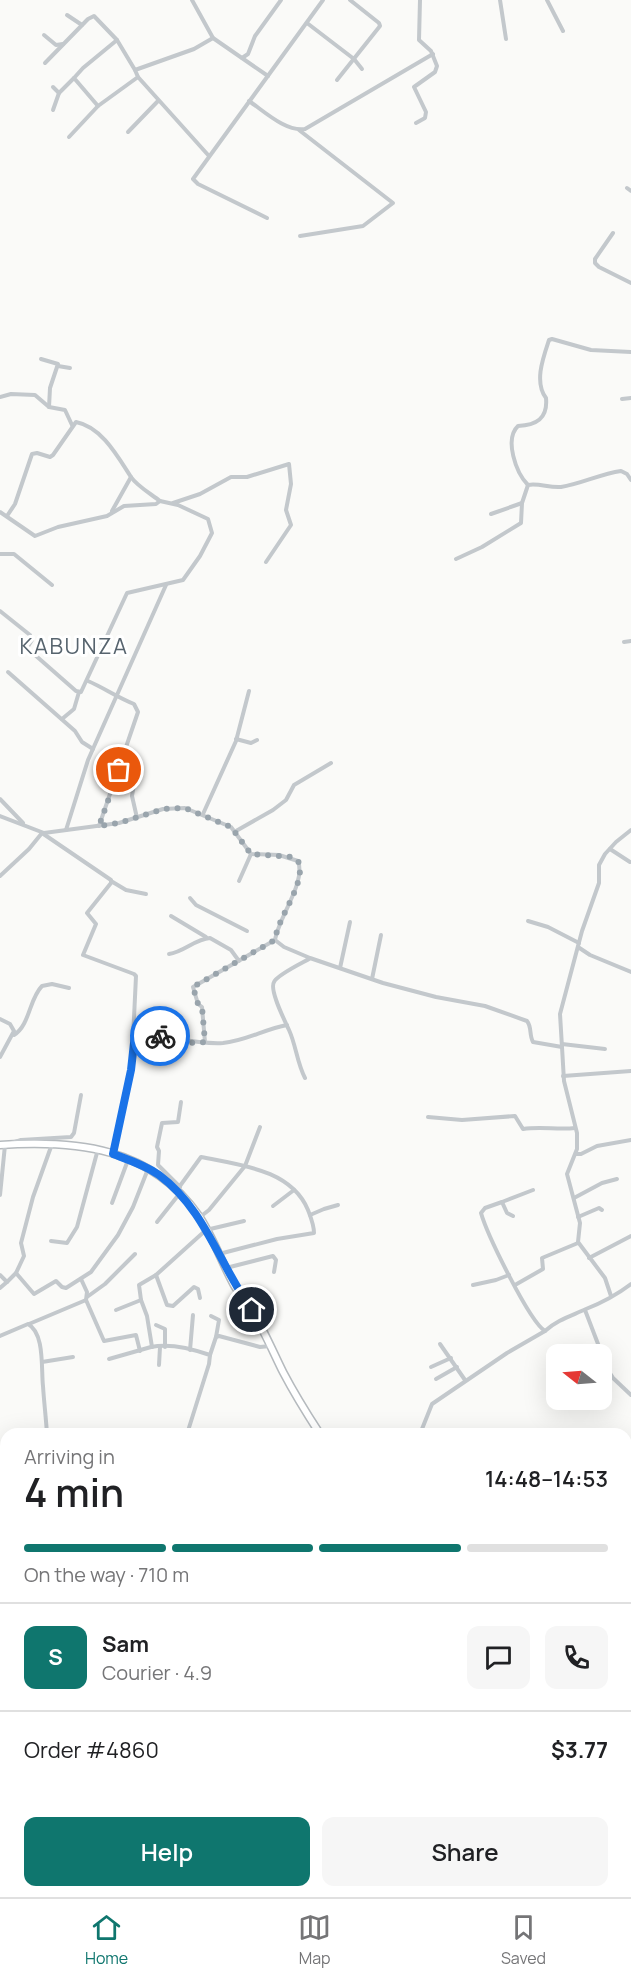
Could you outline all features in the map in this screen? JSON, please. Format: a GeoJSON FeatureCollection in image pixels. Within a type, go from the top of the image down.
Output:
{"type":"FeatureCollection","features":[{"type":"Feature","properties":{"kind":"main road"},"geometry":{"type":"LineString","coordinates":[[5,1144],[52,1143],[98,1148],[148,1168],[179,1190],[200,1217],[235,1286],[252,1310],[304,1410],[316,1428]]}},
{"type":"Feature","properties":{"kind":"street"},"geometry":{"type":"LineString","coordinates":[[192,0],[213,38],[268,76]]}},
{"type":"Feature","properties":{"kind":"street"},"geometry":{"type":"LineString","coordinates":[[241,58],[250,51],[255,36],[281,0]]}},
{"type":"Feature","properties":{"kind":"street"},"geometry":{"type":"LineString","coordinates":[[267,218],[194,182],[194,176],[323,0]]}},
{"type":"Feature","properties":{"kind":"street"},"geometry":{"type":"LineString","coordinates":[[337,80],[380,25],[350,0]]}},
{"type":"Feature","properties":{"kind":"street"},"geometry":{"type":"LineString","coordinates":[[416,123],[426,115],[414,87],[436,70],[433,54],[419,40],[420,0]]}},
{"type":"Feature","properties":{"kind":"street"},"geometry":{"type":"LineString","coordinates":[[500,0],[506,39]]}},
{"type":"Feature","properties":{"kind":"street"},"geometry":{"type":"LineString","coordinates":[[548,0],[563,31]]}},
{"type":"Feature","properties":{"kind":"street"},"geometry":{"type":"LineString","coordinates":[[67,15],[82,25]]}},
{"type":"Feature","properties":{"kind":"street"},"geometry":{"type":"LineString","coordinates":[[45,63],[94,15],[117,40],[138,77],[209,156]]}},
{"type":"Feature","properties":{"kind":"street"},"geometry":{"type":"LineString","coordinates":[[307,23],[354,59],[362,69]]}},
{"type":"Feature","properties":{"kind":"street"},"geometry":{"type":"LineString","coordinates":[[44,35],[56,45],[64,44]]}},
{"type":"Feature","properties":{"kind":"street"},"geometry":{"type":"LineString","coordinates":[[135,70],[194,49],[213,38]]}},
{"type":"Feature","properties":{"kind":"street"},"geometry":{"type":"LineString","coordinates":[[53,110],[59,93],[83,68],[117,40]]}},
{"type":"Feature","properties":{"kind":"street"},"geometry":{"type":"LineString","coordinates":[[299,130],[317,123],[433,54]]}},
{"type":"Feature","properties":{"kind":"street"},"geometry":{"type":"LineString","coordinates":[[69,137],[99,106],[138,77]]}},
{"type":"Feature","properties":{"kind":"street"},"geometry":{"type":"LineString","coordinates":[[74,78],[99,106]]}},
{"type":"Feature","properties":{"kind":"street"},"geometry":{"type":"LineString","coordinates":[[52,87],[59,93]]}},
{"type":"Feature","properties":{"kind":"street"},"geometry":{"type":"LineString","coordinates":[[128,132],[158,101]]}},
{"type":"Feature","properties":{"kind":"street"},"geometry":{"type":"LineString","coordinates":[[249,102],[280,122],[299,130],[393,202],[363,226],[300,236]]}},
{"type":"Feature","properties":{"kind":"street"},"geometry":{"type":"LineString","coordinates":[[613,233],[595,259],[595,263],[631,283]]}},
{"type":"Feature","properties":{"kind":"street"},"geometry":{"type":"LineString","coordinates":[[528,485],[521,477],[514,457],[513,431],[520,425],[534,424],[545,413],[546,398],[540,384],[542,365],[549,340],[591,350],[631,352]]}},
{"type":"Feature","properties":{"kind":"street"},"geometry":{"type":"LineString","coordinates":[[42,359],[70,368]]}},
{"type":"Feature","properties":{"kind":"street"},"geometry":{"type":"LineString","coordinates":[[49,407],[50,388],[58,366]]}},
{"type":"Feature","properties":{"kind":"street"},"geometry":{"type":"LineString","coordinates":[[0,397],[31,394],[39,397],[49,407],[65,410],[72,426]]}},
{"type":"Feature","properties":{"kind":"street"},"geometry":{"type":"LineString","coordinates":[[622,399],[631,398]]}},
{"type":"Feature","properties":{"kind":"street"},"geometry":{"type":"LineString","coordinates":[[8,516],[15,504],[32,454],[37,453],[50,457],[53,455],[72,426],[78,422],[97,432],[131,477],[160,501],[172,503],[208,519],[212,533],[210,540],[183,580],[127,593],[88,681],[79,692],[74,709],[62,719]]}},
{"type":"Feature","properties":{"kind":"street"},"geometry":{"type":"LineString","coordinates":[[172,503],[200,494],[229,478],[247,477],[273,471],[289,464],[291,484],[286,510],[291,525],[266,562]]}},
{"type":"Feature","properties":{"kind":"street"},"geometry":{"type":"LineString","coordinates":[[528,485],[567,486],[621,471],[631,480]]}},
{"type":"Feature","properties":{"kind":"street"},"geometry":{"type":"LineString","coordinates":[[107,516],[115,508],[131,477]]}},
{"type":"Feature","properties":{"kind":"street"},"geometry":{"type":"LineString","coordinates":[[456,559],[482,547],[521,523],[522,504],[528,485]]}},
{"type":"Feature","properties":{"kind":"street"},"geometry":{"type":"LineString","coordinates":[[0,512],[34,536],[58,527],[107,516],[124,506],[156,504],[160,501]]}},
{"type":"Feature","properties":{"kind":"street"},"geometry":{"type":"LineString","coordinates":[[491,514],[522,504]]}},
{"type":"Feature","properties":{"kind":"street"},"geometry":{"type":"LineString","coordinates":[[0,554],[14,554],[52,585]]}},
{"type":"Feature","properties":{"kind":"street"},"geometry":{"type":"LineString","coordinates":[[66,830],[93,749],[166,585]]}},
{"type":"Feature","properties":{"kind":"street"},"geometry":{"type":"LineString","coordinates":[[0,610],[30,635],[32,640],[27,648],[79,692]]}},
{"type":"Feature","properties":{"kind":"street"},"geometry":{"type":"LineString","coordinates":[[624,642],[631,641]]}},
{"type":"Feature","properties":{"kind":"street"},"geometry":{"type":"LineString","coordinates":[[8,672],[79,735],[82,742],[93,749]]}},
{"type":"Feature","properties":{"kind":"street"},"geometry":{"type":"LineString","coordinates":[[88,681],[112,693],[115,697],[134,704],[138,712],[99,826]]}},
{"type":"Feature","properties":{"kind":"street"},"geometry":{"type":"LineString","coordinates":[[203,814],[236,739],[249,691]]}},
{"type":"Feature","properties":{"kind":"street"},"geometry":{"type":"LineString","coordinates":[[236,739],[251,743],[257,740]]}},
{"type":"Feature","properties":{"kind":"street"},"geometry":{"type":"LineString","coordinates":[[236,831],[273,810],[286,800],[294,785],[331,763]]}},
{"type":"Feature","properties":{"kind":"street"},"geometry":{"type":"LineString","coordinates":[[136,772],[132,796],[137,818]]}},
{"type":"Feature","properties":{"kind":"street"},"geometry":{"type":"LineString","coordinates":[[0,799],[25,825]]}},
{"type":"Feature","properties":{"kind":"street"},"geometry":{"type":"LineString","coordinates":[[42,832],[99,826],[137,818],[163,809],[185,808],[231,827],[251,854]]}},
{"type":"Feature","properties":{"kind":"street"},"geometry":{"type":"LineString","coordinates":[[0,816],[42,832],[126,890],[146,894]]}},
{"type":"Feature","properties":{"kind":"street"},"geometry":{"type":"LineString","coordinates":[[611,1296],[605,1278],[578,1243],[580,1223],[567,1174],[576,1154],[575,1128],[563,1076],[560,1014],[578,945],[599,883],[600,861],[631,830]]}},
{"type":"Feature","properties":{"kind":"street"},"geometry":{"type":"LineString","coordinates":[[0,876],[29,849],[42,832]]}},
{"type":"Feature","properties":{"kind":"street"},"geometry":{"type":"LineString","coordinates":[[610,849],[630,862]]}},
{"type":"Feature","properties":{"kind":"street"},"geometry":{"type":"LineString","coordinates":[[239,881],[251,854]]}},
{"type":"Feature","properties":{"kind":"street"},"geometry":{"type":"LineString","coordinates":[[205,1042],[202,1007],[198,1004],[193,987],[275,940],[286,906],[296,886],[300,864],[296,859],[251,854]]}},
{"type":"Feature","properties":{"kind":"street"},"geometry":{"type":"LineString","coordinates":[[111,880],[87,913],[96,924],[83,955],[136,976],[135,1034],[131,1070],[113,1154]]}},
{"type":"Feature","properties":{"kind":"street"},"geometry":{"type":"LineString","coordinates":[[189,898],[196,905],[247,931]]}},
{"type":"Feature","properties":{"kind":"street"},"geometry":{"type":"LineString","coordinates":[[171,916],[231,950],[239,961]]}},
{"type":"Feature","properties":{"kind":"street"},"geometry":{"type":"LineString","coordinates":[[528,921],[548,927],[590,955],[631,972]]}},
{"type":"Feature","properties":{"kind":"street"},"geometry":{"type":"LineString","coordinates":[[340,968],[350,922]]}},
{"type":"Feature","properties":{"kind":"street"},"geometry":{"type":"LineString","coordinates":[[372,979],[381,935]]}},
{"type":"Feature","properties":{"kind":"street"},"geometry":{"type":"LineString","coordinates":[[169,954],[207,938]]}},
{"type":"Feature","properties":{"kind":"street"},"geometry":{"type":"LineString","coordinates":[[275,940],[284,947],[310,958],[372,979],[436,997],[485,1006],[527,1022],[530,1025],[530,1037],[534,1043],[604,1049]]}},
{"type":"Feature","properties":{"kind":"street"},"geometry":{"type":"LineString","coordinates":[[305,1078],[273,988],[274,982],[310,958]]}},
{"type":"Feature","properties":{"kind":"street"},"geometry":{"type":"LineString","coordinates":[[0,1057],[5,1045],[20,1030],[42,986],[52,984],[69,987]]}},
{"type":"Feature","properties":{"kind":"street"},"geometry":{"type":"LineString","coordinates":[[0,1019],[10,1024],[14,1035]]}},
{"type":"Feature","properties":{"kind":"street"},"geometry":{"type":"LineString","coordinates":[[135,1034],[193,1043],[235,1041],[287,1025]]}},
{"type":"Feature","properties":{"kind":"street"},"geometry":{"type":"LineString","coordinates":[[563,1076],[631,1071]]}},
{"type":"Feature","properties":{"kind":"street"},"geometry":{"type":"LineString","coordinates":[[0,1195],[5,1144],[21,1140],[72,1137],[81,1095]]}},
{"type":"Feature","properties":{"kind":"street"},"geometry":{"type":"LineString","coordinates":[[179,1190],[158,1165],[157,1147],[162,1123],[178,1122],[180,1102]]}},
{"type":"Feature","properties":{"kind":"street"},"geometry":{"type":"LineString","coordinates":[[428,1117],[462,1120],[515,1116],[523,1129],[539,1126],[557,1130],[575,1128]]}},
{"type":"Feature","properties":{"kind":"street"},"geometry":{"type":"LineString","coordinates":[[200,1217],[209,1210],[244,1166],[260,1127]]}},
{"type":"Feature","properties":{"kind":"street"},"geometry":{"type":"LineString","coordinates":[[576,1154],[597,1146],[631,1140]]}},
{"type":"Feature","properties":{"kind":"street"},"geometry":{"type":"LineString","coordinates":[[0,1288],[16,1273],[24,1256],[21,1243],[33,1197],[52,1143]]}},
{"type":"Feature","properties":{"kind":"street"},"geometry":{"type":"LineString","coordinates":[[51,1241],[67,1243],[77,1227],[98,1148]]}},
{"type":"Feature","properties":{"kind":"street"},"geometry":{"type":"LineString","coordinates":[[157,1222],[200,1157],[252,1167],[284,1181],[301,1197],[310,1215],[314,1231],[312,1234],[277,1239],[219,1254]]}},
{"type":"Feature","properties":{"kind":"street"},"geometry":{"type":"LineString","coordinates":[[112,1203],[129,1159]]}},
{"type":"Feature","properties":{"kind":"street"},"geometry":{"type":"LineString","coordinates":[[16,1273],[34,1294],[56,1281],[65,1288],[91,1272],[123,1227],[148,1168]]}},
{"type":"Feature","properties":{"kind":"street"},"geometry":{"type":"LineString","coordinates":[[574,1198],[602,1183],[617,1179]]}},
{"type":"Feature","properties":{"kind":"street"},"geometry":{"type":"LineString","coordinates":[[533,1190],[485,1208],[481,1213],[514,1285],[537,1324],[545,1331]]}},
{"type":"Feature","properties":{"kind":"street"},"geometry":{"type":"LineString","coordinates":[[273,1206],[294,1191]]}},
{"type":"Feature","properties":{"kind":"street"},"geometry":{"type":"LineString","coordinates":[[502,1202],[507,1213],[513,1216]]}},
{"type":"Feature","properties":{"kind":"street"},"geometry":{"type":"LineString","coordinates":[[310,1215],[338,1205]]}},
{"type":"Feature","properties":{"kind":"street"},"geometry":{"type":"LineString","coordinates":[[578,1217],[599,1208],[602,1209]]}},
{"type":"Feature","properties":{"kind":"street"},"geometry":{"type":"LineString","coordinates":[[152,1347],[139,1285],[156,1275],[206,1230],[244,1221]]}},
{"type":"Feature","properties":{"kind":"street"},"geometry":{"type":"LineString","coordinates":[[589,1257],[631,1236]]}},
{"type":"Feature","properties":{"kind":"street"},"geometry":{"type":"LineString","coordinates":[[514,1285],[543,1269],[542,1258],[578,1243]]}},
{"type":"Feature","properties":{"kind":"street"},"geometry":{"type":"LineString","coordinates":[[0,1336],[86,1299],[105,1284],[135,1254]]}},
{"type":"Feature","properties":{"kind":"street"},"geometry":{"type":"LineString","coordinates":[[226,1268],[273,1256],[276,1260],[274,1272]]}},
{"type":"Feature","properties":{"kind":"street"},"geometry":{"type":"LineString","coordinates":[[0,1275],[7,1282]]}},
{"type":"Feature","properties":{"kind":"street"},"geometry":{"type":"LineString","coordinates":[[156,1275],[167,1305],[173,1306],[194,1287],[198,1288],[200,1298]]}},
{"type":"Feature","properties":{"kind":"street"},"geometry":{"type":"LineString","coordinates":[[473,1285],[509,1275]]}},
{"type":"Feature","properties":{"kind":"street"},"geometry":{"type":"LineString","coordinates":[[81,1279],[86,1290],[86,1299],[104,1341],[136,1335],[140,1351]]}},
{"type":"Feature","properties":{"kind":"street"},"geometry":{"type":"LineString","coordinates":[[422,1428],[432,1404],[465,1380],[570,1314],[585,1310],[621,1292],[631,1284]]}},
{"type":"Feature","properties":{"kind":"street"},"geometry":{"type":"LineString","coordinates":[[116,1310],[141,1300]]}},
{"type":"Feature","properties":{"kind":"street"},"geometry":{"type":"LineString","coordinates":[[585,1310],[608,1370],[631,1395]]}},
{"type":"Feature","properties":{"kind":"street"},"geometry":{"type":"LineString","coordinates":[[190,1350],[193,1315]]}},
{"type":"Feature","properties":{"kind":"street"},"geometry":{"type":"LineString","coordinates":[[189,1428],[216,1337],[219,1320],[211,1316]]}},
{"type":"Feature","properties":{"kind":"street"},"geometry":{"type":"LineString","coordinates":[[29,1324],[35,1333],[42,1362],[47,1428]]}},
{"type":"Feature","properties":{"kind":"street"},"geometry":{"type":"LineString","coordinates":[[156,1325],[165,1329],[159,1365]]}},
{"type":"Feature","properties":{"kind":"street"},"geometry":{"type":"LineString","coordinates":[[216,1337],[225,1336],[260,1347],[270,1346]]}},
{"type":"Feature","properties":{"kind":"street"},"geometry":{"type":"LineString","coordinates":[[440,1344],[465,1380]]}},
{"type":"Feature","properties":{"kind":"street"},"geometry":{"type":"LineString","coordinates":[[109,1359],[152,1347],[190,1350],[210,1355]]}},
{"type":"Feature","properties":{"kind":"street"},"geometry":{"type":"LineString","coordinates":[[42,1362],[73,1357]]}},
{"type":"Feature","properties":{"kind":"street"},"geometry":{"type":"LineString","coordinates":[[431,1367],[451,1358]]}},
{"type":"Feature","properties":{"kind":"street"},"geometry":{"type":"LineString","coordinates":[[436,1379],[457,1367]]}},
{"type":"Feature","properties":{"kind":"way so far"},"geometry":{"type":"LineString","coordinates":[[119,770],[99,826],[119,823],[163,809],[185,808],[231,827],[251,854],[292,857],[300,864],[296,886],[286,906],[275,940],[193,987],[198,1004],[202,1007],[205,1042],[193,1043],[160,1036]]}},
{"type":"Feature","properties":{"kind":"district","name":"KABUNZA"},"geometry":{"type":"Point","coordinates":[74,646]}},
{"type":"Feature","properties":{"kind":"route"},"geometry":{"type":"LineString","coordinates":[[160,1036],[135,1034],[131,1070],[113,1154],[148,1168],[180,1193],[200,1217],[235,1286],[252,1310]]}}]}
